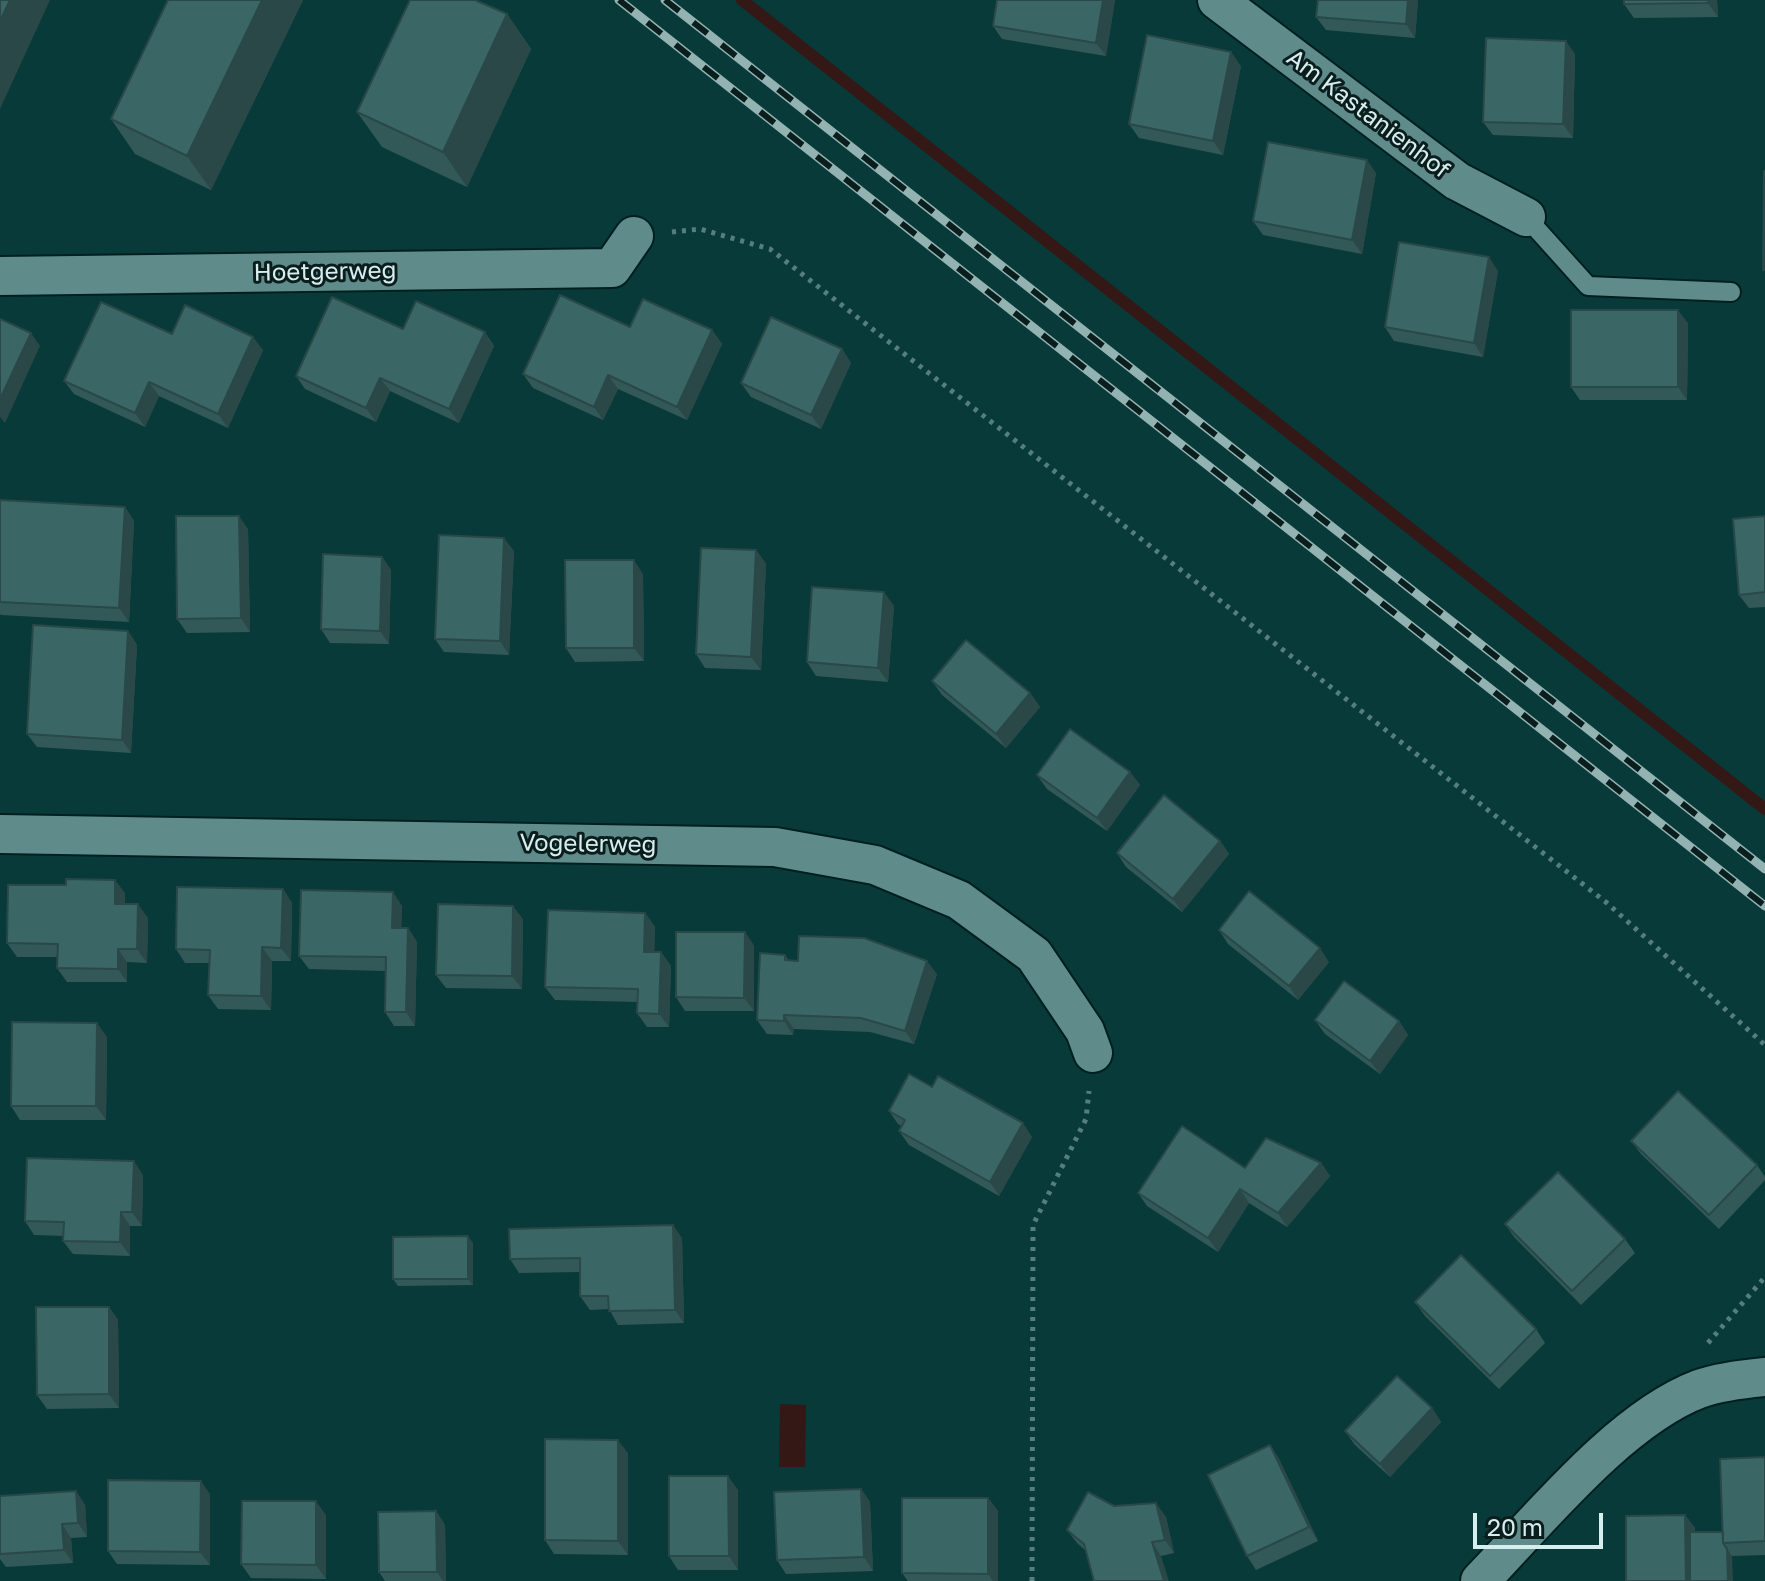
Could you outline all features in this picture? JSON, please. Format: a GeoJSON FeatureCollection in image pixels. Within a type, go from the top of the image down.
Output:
{"type":"FeatureCollection","features":[{"type":"Feature","properties":{"kind":"street","name":"Am Kastanienhof"},"geometry":{"type":"LineString","coordinates":[[1217,0],[1457,181],[1526,217]]}},
{"type":"Feature","properties":{"kind":"street","name":"Hoetgerweg"},"geometry":{"type":"LineString","coordinates":[[0,276],[612,268],[634,236]]}},
{"type":"Feature","properties":{"kind":"street","name":"Vogelerweg"},"geometry":{"type":"LineString","coordinates":[[0,834],[775,847],[875,865],[959,900],[1034,955],[1085,1031],[1093,1053]]}},
{"type":"Feature","properties":{"kind":"street"},"geometry":{"type":"LineString","coordinates":[[1480,1581],[1612,1445],[1655,1413],[1699,1389],[1765,1377]]}},
{"type":"Feature","properties":{"kind":"lane"},"geometry":{"type":"LineString","coordinates":[[1526,217],[1588,286],[1731,292]]}},
{"type":"Feature","properties":{"kind":"path"},"geometry":{"type":"LineString","coordinates":[[634,236],[700,229],[770,249],[1607,903],[1765,1045]]}},
{"type":"Feature","properties":{"kind":"path"},"geometry":{"type":"LineString","coordinates":[[1032,1581],[1033,1225],[1086,1119],[1093,1053]]}},
{"type":"Feature","properties":{"kind":"path"},"geometry":{"type":"LineString","coordinates":[[1699,1389],[1702,1349],[1765,1277]]}},
{"type":"Feature","properties":{"kind":"shaded area"},"geometry":{"type":"Polygon","coordinates":[[[780,1404],[806,1405],[805,1467],[779,1467],[780,1404]]]}},
{"type":"Feature","properties":{"kind":"building"},"geometry":{"type":"Polygon","coordinates":[[[0,0],[10,0],[0,21],[0,0]]]}},
{"type":"Feature","properties":{"kind":"building"},"geometry":{"type":"Polygon","coordinates":[[[168,0],[262,0],[187,156],[111,119],[168,0]]]}},
{"type":"Feature","properties":{"kind":"building"},"geometry":{"type":"Polygon","coordinates":[[[410,0],[475,0],[507,14],[443,152],[357,112],[410,0]]]}},
{"type":"Feature","properties":{"kind":"building"},"geometry":{"type":"Polygon","coordinates":[[[997,0],[1103,0],[1096,43],[993,26],[997,0]]]}},
{"type":"Feature","properties":{"kind":"building"},"geometry":{"type":"Polygon","coordinates":[[[1318,0],[1408,0],[1406,24],[1316,17],[1318,0]]]}},
{"type":"Feature","properties":{"kind":"building"},"geometry":{"type":"Polygon","coordinates":[[[1624,0],[1708,0],[1708,3],[1624,4],[1624,0]]]}},
{"type":"Feature","properties":{"kind":"building"},"geometry":{"type":"Polygon","coordinates":[[[1147,35],[1231,52],[1213,141],[1129,124],[1147,35]]]}},
{"type":"Feature","properties":{"kind":"building"},"geometry":{"type":"Polygon","coordinates":[[[1486,38],[1566,41],[1563,124],[1483,122],[1486,38]]]}},
{"type":"Feature","properties":{"kind":"building"},"geometry":{"type":"Polygon","coordinates":[[[1268,142],[1367,160],[1352,240],[1253,221],[1268,142]]]}},
{"type":"Feature","properties":{"kind":"building"},"geometry":{"type":"Polygon","coordinates":[[[1764,171],[1765,270],[1763,270],[1764,171]]]}},
{"type":"Feature","properties":{"kind":"building"},"geometry":{"type":"Polygon","coordinates":[[[1399,242],[1489,257],[1474,343],[1385,327],[1399,242]]]}},
{"type":"Feature","properties":{"kind":"building"},"geometry":{"type":"Polygon","coordinates":[[[560,295],[630,327],[643,299],[712,330],[677,407],[608,375],[594,407],[523,374],[560,295]]]}},
{"type":"Feature","properties":{"kind":"building"},"geometry":{"type":"Polygon","coordinates":[[[332,297],[403,329],[416,301],[485,332],[449,409],[380,378],[366,408],[296,376],[332,297]]]}},
{"type":"Feature","properties":{"kind":"building"},"geometry":{"type":"Polygon","coordinates":[[[101,302],[172,334],[185,305],[253,337],[218,414],[149,382],[135,413],[64,381],[101,302]]]}},
{"type":"Feature","properties":{"kind":"building"},"geometry":{"type":"Polygon","coordinates":[[[1571,310],[1678,310],[1678,387],[1571,387],[1571,310]]]}},
{"type":"Feature","properties":{"kind":"building"},"geometry":{"type":"Polygon","coordinates":[[[771,317],[842,349],[811,415],[741,383],[771,317]]]}},
{"type":"Feature","properties":{"kind":"building"},"geometry":{"type":"Polygon","coordinates":[[[0,319],[31,333],[0,399],[0,319]]]}},
{"type":"Feature","properties":{"kind":"building"},"geometry":{"type":"Polygon","coordinates":[[[0,500],[125,507],[119,608],[0,602],[0,500]]]}},
{"type":"Feature","properties":{"kind":"building"},"geometry":{"type":"Polygon","coordinates":[[[176,516],[239,516],[241,618],[177,619],[176,516]]]}},
{"type":"Feature","properties":{"kind":"building"},"geometry":{"type":"Polygon","coordinates":[[[1765,516],[1765,592],[1739,595],[1733,519],[1765,516]]]}},
{"type":"Feature","properties":{"kind":"building"},"geometry":{"type":"Polygon","coordinates":[[[439,535],[504,538],[500,641],[435,639],[439,535]]]}},
{"type":"Feature","properties":{"kind":"building"},"geometry":{"type":"Polygon","coordinates":[[[701,548],[756,550],[751,657],[696,654],[701,548]]]}},
{"type":"Feature","properties":{"kind":"building"},"geometry":{"type":"Polygon","coordinates":[[[323,554],[382,557],[380,631],[321,629],[323,554]]]}},
{"type":"Feature","properties":{"kind":"building"},"geometry":{"type":"Polygon","coordinates":[[[565,560],[634,560],[634,648],[566,648],[565,560]]]}},
{"type":"Feature","properties":{"kind":"building"},"geometry":{"type":"Polygon","coordinates":[[[812,587],[884,592],[878,668],[807,662],[812,587]]]}},
{"type":"Feature","properties":{"kind":"building"},"geometry":{"type":"Polygon","coordinates":[[[33,625],[128,631],[122,740],[27,734],[33,625]]]}},
{"type":"Feature","properties":{"kind":"building"},"geometry":{"type":"Polygon","coordinates":[[[966,640],[1030,693],[996,734],[932,681],[966,640]]]}},
{"type":"Feature","properties":{"kind":"building"},"geometry":{"type":"Polygon","coordinates":[[[1070,729],[1130,772],[1097,818],[1037,775],[1070,729]]]}},
{"type":"Feature","properties":{"kind":"building"},"geometry":{"type":"Polygon","coordinates":[[[1164,795],[1220,841],[1173,899],[1117,853],[1164,795]]]}},
{"type":"Feature","properties":{"kind":"building"},"geometry":{"type":"Polygon","coordinates":[[[66,879],[115,880],[115,904],[138,904],[137,949],[118,949],[118,969],[57,968],[58,944],[7,943],[8,885],[66,885],[66,879]]]}},
{"type":"Feature","properties":{"kind":"building"},"geometry":{"type":"Polygon","coordinates":[[[177,887],[283,889],[281,948],[262,947],[261,996],[208,995],[210,950],[176,949],[177,887]]]}},
{"type":"Feature","properties":{"kind":"building"},"geometry":{"type":"Polygon","coordinates":[[[301,890],[393,892],[392,928],[408,928],[406,1012],[385,1012],[386,957],[299,956],[301,890]]]}},
{"type":"Feature","properties":{"kind":"building"},"geometry":{"type":"Polygon","coordinates":[[[1249,891],[1320,948],[1289,986],[1219,930],[1249,891]]]}},
{"type":"Feature","properties":{"kind":"building"},"geometry":{"type":"Polygon","coordinates":[[[438,904],[513,906],[512,976],[436,975],[438,904]]]}},
{"type":"Feature","properties":{"kind":"building"},"geometry":{"type":"Polygon","coordinates":[[[548,910],[645,913],[644,952],[661,952],[659,1014],[637,1013],[638,989],[545,987],[548,910]]]}},
{"type":"Feature","properties":{"kind":"building"},"geometry":{"type":"Polygon","coordinates":[[[676,932],[745,932],[744,998],[676,997],[676,932]]]}},
{"type":"Feature","properties":{"kind":"building"},"geometry":{"type":"Polygon","coordinates":[[[799,936],[864,938],[927,961],[905,1031],[861,1018],[784,1015],[784,1021],[757,1020],[760,953],[785,955],[785,960],[798,961],[799,936]]]}},
{"type":"Feature","properties":{"kind":"building"},"geometry":{"type":"Polygon","coordinates":[[[1344,981],[1399,1021],[1370,1061],[1315,1020],[1344,981]]]}},
{"type":"Feature","properties":{"kind":"building"},"geometry":{"type":"Polygon","coordinates":[[[12,1022],[97,1023],[96,1106],[11,1106],[12,1022]]]}},
{"type":"Feature","properties":{"kind":"building"},"geometry":{"type":"Polygon","coordinates":[[[909,1074],[932,1087],[938,1076],[1023,1123],[990,1182],[899,1131],[905,1120],[889,1111],[909,1074]]]}},
{"type":"Feature","properties":{"kind":"building"},"geometry":{"type":"Polygon","coordinates":[[[1678,1091],[1757,1165],[1709,1215],[1631,1141],[1678,1091]]]}},
{"type":"Feature","properties":{"kind":"building"},"geometry":{"type":"Polygon","coordinates":[[[1182,1126],[1245,1168],[1266,1138],[1321,1163],[1278,1213],[1240,1189],[1208,1238],[1138,1193],[1182,1126]]]}},
{"type":"Feature","properties":{"kind":"building"},"geometry":{"type":"Polygon","coordinates":[[[27,1158],[134,1161],[132,1212],[121,1212],[120,1242],[63,1241],[64,1222],[25,1221],[27,1158]]]}},
{"type":"Feature","properties":{"kind":"building"},"geometry":{"type":"Polygon","coordinates":[[[1558,1172],[1625,1239],[1572,1291],[1505,1224],[1558,1172]]]}},
{"type":"Feature","properties":{"kind":"building"},"geometry":{"type":"Polygon","coordinates":[[[673,1225],[675,1310],[609,1311],[608,1296],[580,1296],[580,1258],[510,1259],[509,1229],[673,1225]]]}},
{"type":"Feature","properties":{"kind":"building"},"geometry":{"type":"Polygon","coordinates":[[[468,1236],[468,1279],[393,1279],[393,1237],[468,1236]]]}},
{"type":"Feature","properties":{"kind":"building"},"geometry":{"type":"Polygon","coordinates":[[[1461,1255],[1536,1329],[1490,1376],[1415,1302],[1461,1255]]]}},
{"type":"Feature","properties":{"kind":"building"},"geometry":{"type":"Polygon","coordinates":[[[36,1307],[109,1307],[109,1394],[37,1395],[36,1307]]]}},
{"type":"Feature","properties":{"kind":"building"},"geometry":{"type":"Polygon","coordinates":[[[1397,1376],[1432,1408],[1380,1464],[1345,1431],[1397,1376]]]}},
{"type":"Feature","properties":{"kind":"building"},"geometry":{"type":"Polygon","coordinates":[[[545,1439],[618,1440],[618,1541],[545,1540],[545,1439]]]}},
{"type":"Feature","properties":{"kind":"building"},"geometry":{"type":"Polygon","coordinates":[[[1270,1445],[1309,1527],[1247,1556],[1208,1475],[1270,1445]]]}},
{"type":"Feature","properties":{"kind":"building"},"geometry":{"type":"Polygon","coordinates":[[[1765,1457],[1765,1541],[1723,1543],[1720,1459],[1765,1457]]]}},
{"type":"Feature","properties":{"kind":"building"},"geometry":{"type":"Polygon","coordinates":[[[669,1476],[728,1476],[729,1556],[669,1556],[669,1476]]]}},
{"type":"Feature","properties":{"kind":"building"},"geometry":{"type":"Polygon","coordinates":[[[108,1480],[201,1481],[200,1552],[108,1551],[108,1480]]]}},
{"type":"Feature","properties":{"kind":"building"},"geometry":{"type":"Polygon","coordinates":[[[861,1489],[864,1557],[777,1560],[774,1492],[861,1489]]]}},
{"type":"Feature","properties":{"kind":"building"},"geometry":{"type":"Polygon","coordinates":[[[76,1491],[78,1523],[62,1524],[64,1550],[0,1554],[0,1496],[76,1491]]]}},
{"type":"Feature","properties":{"kind":"building"},"geometry":{"type":"Polygon","coordinates":[[[1088,1492],[1114,1506],[1156,1503],[1165,1540],[1152,1542],[1164,1581],[1094,1581],[1084,1544],[1067,1530],[1088,1492]]]}},
{"type":"Feature","properties":{"kind":"building"},"geometry":{"type":"Polygon","coordinates":[[[902,1498],[988,1498],[988,1574],[902,1573],[902,1498]]]}},
{"type":"Feature","properties":{"kind":"building"},"geometry":{"type":"Polygon","coordinates":[[[242,1501],[316,1501],[316,1565],[241,1564],[242,1501]]]}},
{"type":"Feature","properties":{"kind":"building"},"geometry":{"type":"Polygon","coordinates":[[[436,1511],[437,1572],[379,1572],[378,1512],[436,1511]]]}},
{"type":"Feature","properties":{"kind":"building"},"geometry":{"type":"Polygon","coordinates":[[[1685,1515],[1686,1581],[1626,1581],[1626,1516],[1685,1515]]]}},
{"type":"Feature","properties":{"kind":"building"},"geometry":{"type":"Polygon","coordinates":[[[1690,1532],[1723,1532],[1728,1581],[1690,1581],[1690,1532]]]}},
{"type":"Feature","properties":{"kind":"waterway"},"geometry":{"type":"LineString","coordinates":[[742,0],[1765,809]]}},
{"type":"Feature","properties":{"kind":"railway"},"geometry":{"type":"LineString","coordinates":[[619,0],[1765,906]]}},
{"type":"Feature","properties":{"kind":"railway"},"geometry":{"type":"LineString","coordinates":[[665,0],[1765,869]]}}]}
